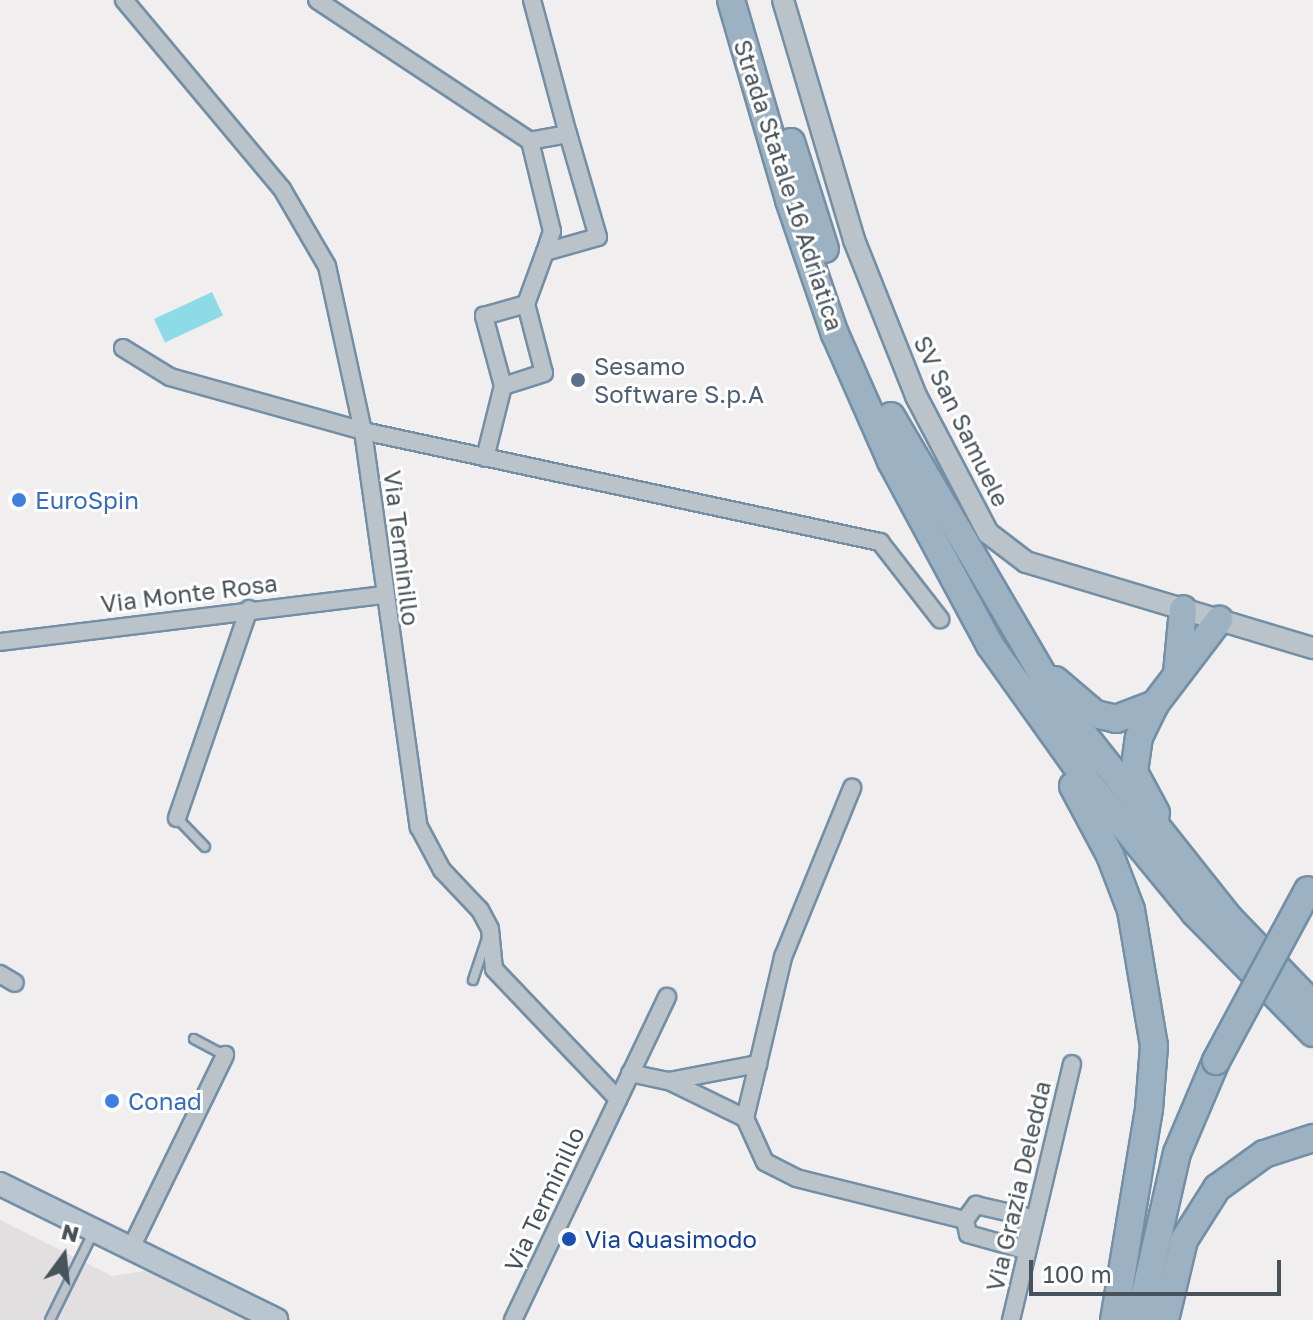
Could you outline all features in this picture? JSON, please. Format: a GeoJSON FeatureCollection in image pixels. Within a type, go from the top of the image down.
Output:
{"type":"FeatureCollection","features":[{"type":"Feature","properties":{"kind":"highway","name":"Strada Statale 16 Adriatica"},"geometry":{"type":"LineString","coordinates":[[731,0],[789,200],[835,334],[891,461],[990,645],[1090,785],[1195,913],[1313,1033]]}},
{"type":"Feature","properties":{"kind":"highway","name":"Strada Statale 16 Adriatica"},"geometry":{"type":"LineString","coordinates":[[749,0],[849,322],[905,448],[1035,662],[1120,788],[1228,917],[1313,1005]]}},
{"type":"Feature","properties":{"kind":"highway"},"geometry":{"type":"LineString","coordinates":[[1177,673],[1183,609]]}},
{"type":"Feature","properties":{"kind":"highway"},"geometry":{"type":"LineString","coordinates":[[1219,620],[1155,704],[1139,737],[1134,772],[1147,802],[1216,887],[1228,917]]}},
{"type":"Feature","properties":{"kind":"highway"},"geometry":{"type":"LineString","coordinates":[[990,645],[1021,711],[1082,798],[1110,855],[1131,910],[1147,982],[1154,1046],[1149,1109],[1114,1320]]}},
{"type":"Feature","properties":{"kind":"highway"},"geometry":{"type":"LineString","coordinates":[[1035,662],[1095,714],[1116,719],[1155,704]]}},
{"type":"Feature","properties":{"kind":"highway"},"geometry":{"type":"LineString","coordinates":[[1139,1320],[1177,1153],[1216,1061],[1311,887]]}},
{"type":"Feature","properties":{"kind":"highway"},"geometry":{"type":"LineString","coordinates":[[1165,1320],[1184,1240],[1217,1188],[1264,1154],[1313,1138]]}},
{"type":"Feature","properties":{"kind":"main road"},"geometry":{"type":"LineString","coordinates":[[0,1184],[276,1320]]}},
{"type":"Feature","properties":{"kind":"street","name":"Via Terminillo"},"geometry":{"type":"LineString","coordinates":[[124,0],[282,189],[327,266],[363,431],[414,812],[432,856],[480,910],[490,929],[494,969],[618,1099]]}},
{"type":"Feature","properties":{"kind":"street"},"geometry":{"type":"LineString","coordinates":[[317,0],[530,141],[552,231],[526,304],[544,373],[503,386]]}},
{"type":"Feature","properties":{"kind":"street"},"geometry":{"type":"LineString","coordinates":[[532,0],[598,237],[545,252]]}},
{"type":"Feature","properties":{"kind":"street","name":"SV San Samuele"},"geometry":{"type":"LineString","coordinates":[[783,0],[854,240],[916,396],[969,505],[1004,550],[1026,562],[1313,648]]}},
{"type":"Feature","properties":{"kind":"street"},"geometry":{"type":"LineString","coordinates":[[530,141],[568,134]]}},
{"type":"Feature","properties":{"kind":"street"},"geometry":{"type":"LineString","coordinates":[[485,458],[503,386],[484,316],[526,304]]}},
{"type":"Feature","properties":{"kind":"street"},"geometry":{"type":"LineString","coordinates":[[123,348],[170,377],[363,431],[880,542],[940,619]]}},
{"type":"Feature","properties":{"kind":"street","name":"Via Monte Rosa"},"geometry":{"type":"LineString","coordinates":[[0,642],[249,609],[384,595]]}},
{"type":"Feature","properties":{"kind":"street"},"geometry":{"type":"LineString","coordinates":[[177,818],[249,609]]}},
{"type":"Feature","properties":{"kind":"street"},"geometry":{"type":"LineString","coordinates":[[852,788],[783,957],[745,1118],[765,1162],[796,1178],[965,1220]]}},
{"type":"Feature","properties":{"kind":"street"},"geometry":{"type":"LineString","coordinates":[[0,974],[15,983]]}},
{"type":"Feature","properties":{"kind":"street","name":"Via Terminillo"},"geometry":{"type":"LineString","coordinates":[[513,1320],[667,997]]}},
{"type":"Feature","properties":{"kind":"street"},"geometry":{"type":"LineString","coordinates":[[131,1248],[225,1055]]}},
{"type":"Feature","properties":{"kind":"street"},"geometry":{"type":"LineString","coordinates":[[669,1081],[758,1064]]}},
{"type":"Feature","properties":{"kind":"street","name":"Via Grazia Deledda"},"geometry":{"type":"LineString","coordinates":[[1011,1320],[1029,1234],[1072,1064]]}},
{"type":"Feature","properties":{"kind":"street"},"geometry":{"type":"LineString","coordinates":[[630,1073],[669,1081],[745,1118]]}},
{"type":"Feature","properties":{"kind":"street"},"geometry":{"type":"LineString","coordinates":[[976,1205],[1024,1216],[1029,1234],[1018,1248],[968,1234],[965,1220],[976,1205]]}},
{"type":"Feature","properties":{"kind":"lane"},"geometry":{"type":"LineString","coordinates":[[177,818],[205,847]]}},
{"type":"Feature","properties":{"kind":"lane"},"geometry":{"type":"LineString","coordinates":[[473,980],[490,929]]}},
{"type":"Feature","properties":{"kind":"lane"},"geometry":{"type":"LineString","coordinates":[[194,1039],[225,1055]]}},
{"type":"Feature","properties":{"kind":"lane"},"geometry":{"type":"LineString","coordinates":[[50,1320],[95,1231]]}},
{"type":"Feature","properties":{"kind":"shaded area"},"geometry":{"type":"Polygon","coordinates":[[[0,1220],[112,1276],[152,1270],[250,1320],[0,1320],[0,1220]]]}},
{"type":"Feature","properties":{"kind":"water"},"geometry":{"type":"Polygon","coordinates":[[[212,292],[223,316],[165,343],[154,319],[212,292]]]}},
{"type":"Feature","properties":{"kind":"place","name":"Sesamo Software S.p.A"},"geometry":{"type":"Point","coordinates":[578,380]}},
{"type":"Feature","properties":{"kind":"place","name":"EuroSpin"},"geometry":{"type":"Point","coordinates":[19,500]}},
{"type":"Feature","properties":{"kind":"place","name":"Conad"},"geometry":{"type":"Point","coordinates":[112,1101]}},
{"type":"Feature","properties":{"kind":"place","name":"Via Quasimodo"},"geometry":{"type":"Point","coordinates":[569,1239]}}]}
